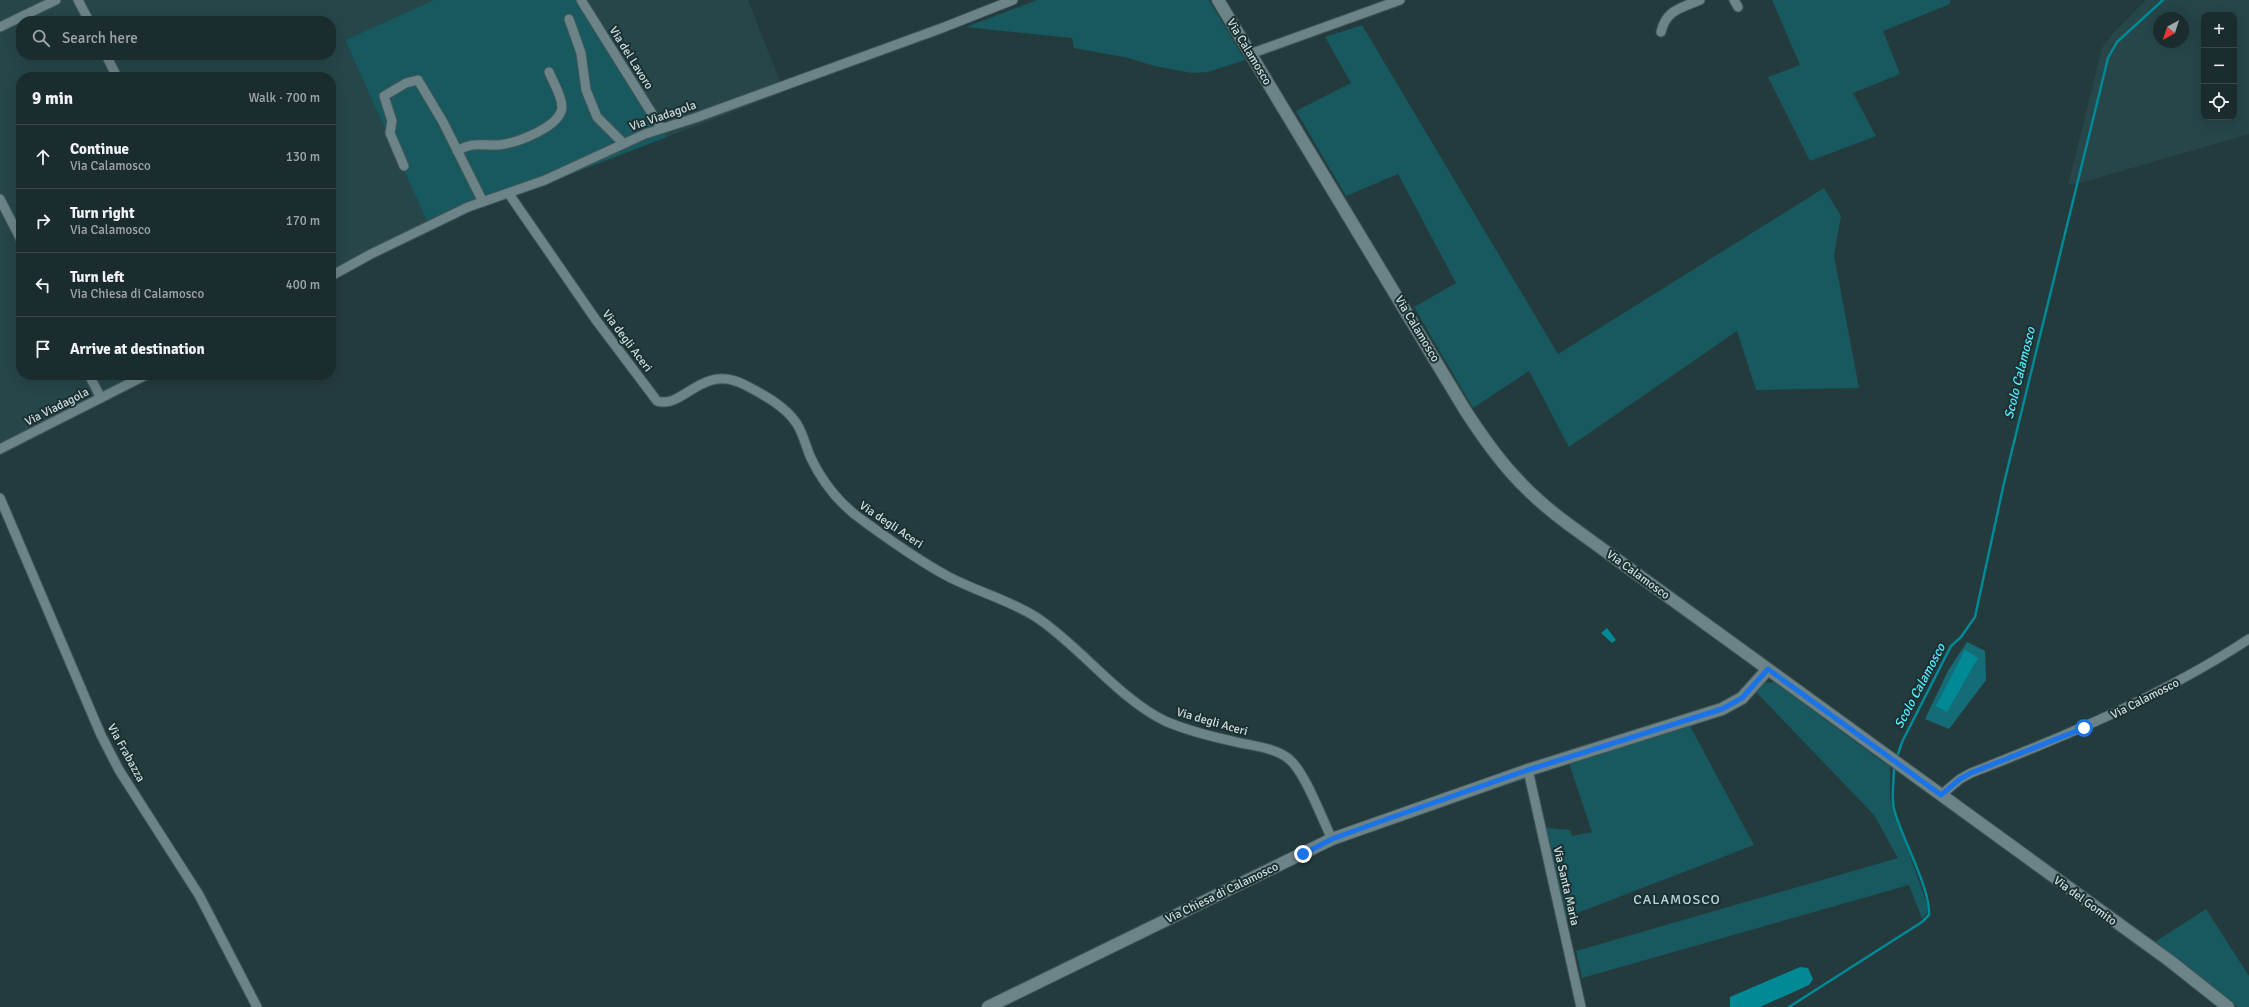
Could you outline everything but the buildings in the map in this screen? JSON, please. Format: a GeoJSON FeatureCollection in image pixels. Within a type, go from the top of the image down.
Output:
{"type":"FeatureCollection","features":[{"type":"Feature","properties":{"kind":"street"},"geometry":{"type":"LineString","coordinates":[[23,16],[56,0]]}},
{"type":"Feature","properties":{"kind":"street"},"geometry":{"type":"LineString","coordinates":[[78,0],[86,16]]}},
{"type":"Feature","properties":{"kind":"street","name":"Via del Lavoro"},"geometry":{"type":"LineString","coordinates":[[581,0],[661,128]]}},
{"type":"Feature","properties":{"kind":"street","name":"Via Viadagola"},"geometry":{"type":"LineString","coordinates":[[336,273],[371,254],[468,207],[509,194],[545,180],[623,143],[661,128],[696,118],[942,28],[1013,0]]}},
{"type":"Feature","properties":{"kind":"street","name":"Via Calamosco"},"geometry":{"type":"LineString","coordinates":[[1218,0],[1465,410],[1504,466],[1550,511],[1941,795],[1960,779],[1971,773],[2084,728],[2171,686],[2249,639]]}},
{"type":"Feature","properties":{"kind":"street"},"geometry":{"type":"LineString","coordinates":[[1250,54],[1400,0]]}},
{"type":"Feature","properties":{"kind":"street"},"geometry":{"type":"LineString","coordinates":[[1662,32],[1664,21],[1674,11],[1700,0]]}},
{"type":"Feature","properties":{"kind":"street"},"geometry":{"type":"LineString","coordinates":[[0,27],[16,19]]}},
{"type":"Feature","properties":{"kind":"street"},"geometry":{"type":"LineString","coordinates":[[569,19],[581,53],[586,90],[597,117],[623,143]]}},
{"type":"Feature","properties":{"kind":"street"},"geometry":{"type":"LineString","coordinates":[[108,60],[114,72]]}},
{"type":"Feature","properties":{"kind":"street"},"geometry":{"type":"LineString","coordinates":[[457,151],[472,144],[500,145],[545,129],[557,120],[562,103],[549,72]]}},
{"type":"Feature","properties":{"kind":"street"},"geometry":{"type":"LineString","coordinates":[[404,166],[390,133],[392,121],[384,98],[388,92],[406,83],[418,80],[483,202]]}},
{"type":"Feature","properties":{"kind":"street","name":"Via degli Aceri"},"geometry":{"type":"LineString","coordinates":[[509,194],[596,320],[657,401],[662,403],[678,397],[707,382],[726,377],[743,384],[766,397],[783,409],[797,424],[818,473],[830,492],[846,508],[949,576],[1035,616],[1081,652],[1134,700],[1164,720],[1194,731],[1283,754],[1297,767],[1332,839]]}},
{"type":"Feature","properties":{"kind":"street"},"geometry":{"type":"LineString","coordinates":[[0,199],[16,230]]}},
{"type":"Feature","properties":{"kind":"street"},"geometry":{"type":"LineString","coordinates":[[92,380],[101,398]]}},
{"type":"Feature","properties":{"kind":"street","name":"Via Viadagola"},"geometry":{"type":"LineString","coordinates":[[0,449],[136,380]]}},
{"type":"Feature","properties":{"kind":"street","name":"Via Frabazza"},"geometry":{"type":"LineString","coordinates":[[0,498],[101,735],[120,770],[199,895],[257,1007]]}},
{"type":"Feature","properties":{"kind":"street","name":"Via Chiesa di Calamosco"},"geometry":{"type":"LineString","coordinates":[[988,1007],[1332,839],[1528,770],[1722,709],[1742,698],[1768,669]]}},
{"type":"Feature","properties":{"kind":"street","name":"Via Santa Maria"},"geometry":{"type":"LineString","coordinates":[[1528,770],[1580,1007]]}},
{"type":"Feature","properties":{"kind":"street","name":"Via del Gomito"},"geometry":{"type":"LineString","coordinates":[[1941,795],[2170,961],[2228,1007]]}},
{"type":"Feature","properties":{"kind":"shaded area"},"geometry":{"type":"Polygon","coordinates":[[[0,0],[434,0],[345,40],[430,228],[336,278],[336,72],[16,72],[16,380],[144,380],[0,456],[0,0]]]}},
{"type":"Feature","properties":{"kind":"shaded area"},"geometry":{"type":"Polygon","coordinates":[[[434,0],[583,0],[667,137],[506,199],[470,210],[430,228],[345,40],[434,0]]]}},
{"type":"Feature","properties":{"kind":"shaded area"},"geometry":{"type":"Polygon","coordinates":[[[583,0],[748,0],[784,92],[667,137],[583,0]]]}},
{"type":"Feature","properties":{"kind":"shaded area"},"geometry":{"type":"Polygon","coordinates":[[[1037,0],[1209,0],[1245,60],[1208,72],[1192,73],[1155,66],[1124,57],[1074,48],[1072,38],[966,27],[1037,0]]]}},
{"type":"Feature","properties":{"kind":"shaded area"},"geometry":{"type":"Polygon","coordinates":[[[1772,0],[1950,0],[1950,4],[1883,31],[1900,74],[1853,93],[1876,136],[1810,161],[1768,77],[1800,65],[1772,0]]]}},
{"type":"Feature","properties":{"kind":"shaded area"},"geometry":{"type":"Polygon","coordinates":[[[2146,0],[2249,0],[2249,134],[2084,182],[2068,185],[2102,48],[2114,32],[2146,0]]]}},
{"type":"Feature","properties":{"kind":"shaded area"},"geometry":{"type":"Polygon","coordinates":[[[1362,25],[1558,354],[1824,188],[1841,216],[1834,255],[1859,388],[1756,390],[1737,331],[1569,447],[1529,371],[1473,408],[1414,307],[1456,283],[1398,174],[1346,196],[1296,111],[1351,83],[1325,37],[1362,25]]]}},
{"type":"Feature","properties":{"kind":"shaded area"},"geometry":{"type":"Polygon","coordinates":[[[1607,628],[1616,640],[1612,643],[1601,633],[1607,628]]]}},
{"type":"Feature","properties":{"kind":"shaded area"},"geometry":{"type":"Polygon","coordinates":[[[1967,642],[1985,651],[1986,680],[1949,729],[1925,719],[1948,671],[1967,642]]]}},
{"type":"Feature","properties":{"kind":"shaded area"},"geometry":{"type":"Polygon","coordinates":[[[1965,650],[1978,658],[1947,712],[1936,706],[1965,650]]]}},
{"type":"Feature","properties":{"kind":"shaded area"},"geometry":{"type":"Polygon","coordinates":[[[1774,682],[1890,767],[1890,799],[1928,907],[1927,913],[1922,919],[1909,885],[1582,978],[1576,951],[1898,858],[1874,815],[1756,692],[1764,683],[1774,682]]]}},
{"type":"Feature","properties":{"kind":"shaded area"},"geometry":{"type":"Polygon","coordinates":[[[1690,726],[1754,845],[1559,920],[1535,827],[1570,830],[1572,836],[1592,832],[1569,763],[1690,726]]]}},
{"type":"Feature","properties":{"kind":"shaded area"},"geometry":{"type":"Polygon","coordinates":[[[2206,909],[2249,976],[2249,1007],[2238,1007],[2155,942],[2206,909]]]}},
{"type":"Feature","properties":{"kind":"shaded area"},"geometry":{"type":"Polygon","coordinates":[[[1800,967],[1808,968],[1813,979],[1809,985],[1760,1007],[1730,1007],[1730,997],[1800,967]]]}},
{"type":"Feature","properties":{"kind":"waterway","name":"Scolo Calamosco"},"geometry":{"type":"LineString","coordinates":[[1898,754],[1902,742],[1951,646],[1961,637],[1975,617],[2004,483],[2108,58],[2117,42],[2163,0]]}},
{"type":"Feature","properties":{"kind":"waterway","name":"Scolo Calamosco"},"geometry":{"type":"LineString","coordinates":[[1789,1007],[1922,922],[1929,915],[1928,904],[1921,877],[1894,809],[1894,768]]}},
{"type":"Feature","properties":{"kind":"district","name":"CALAMOSCO"},"geometry":{"type":"Point","coordinates":[1677,899]}},
{"type":"Feature","properties":{"kind":"route"},"geometry":{"type":"LineString","coordinates":[[1303,854],[1332,839],[1528,770],[1722,709],[1742,698],[1768,669],[1941,795],[1960,779],[1971,773],[2084,728]]}}]}
